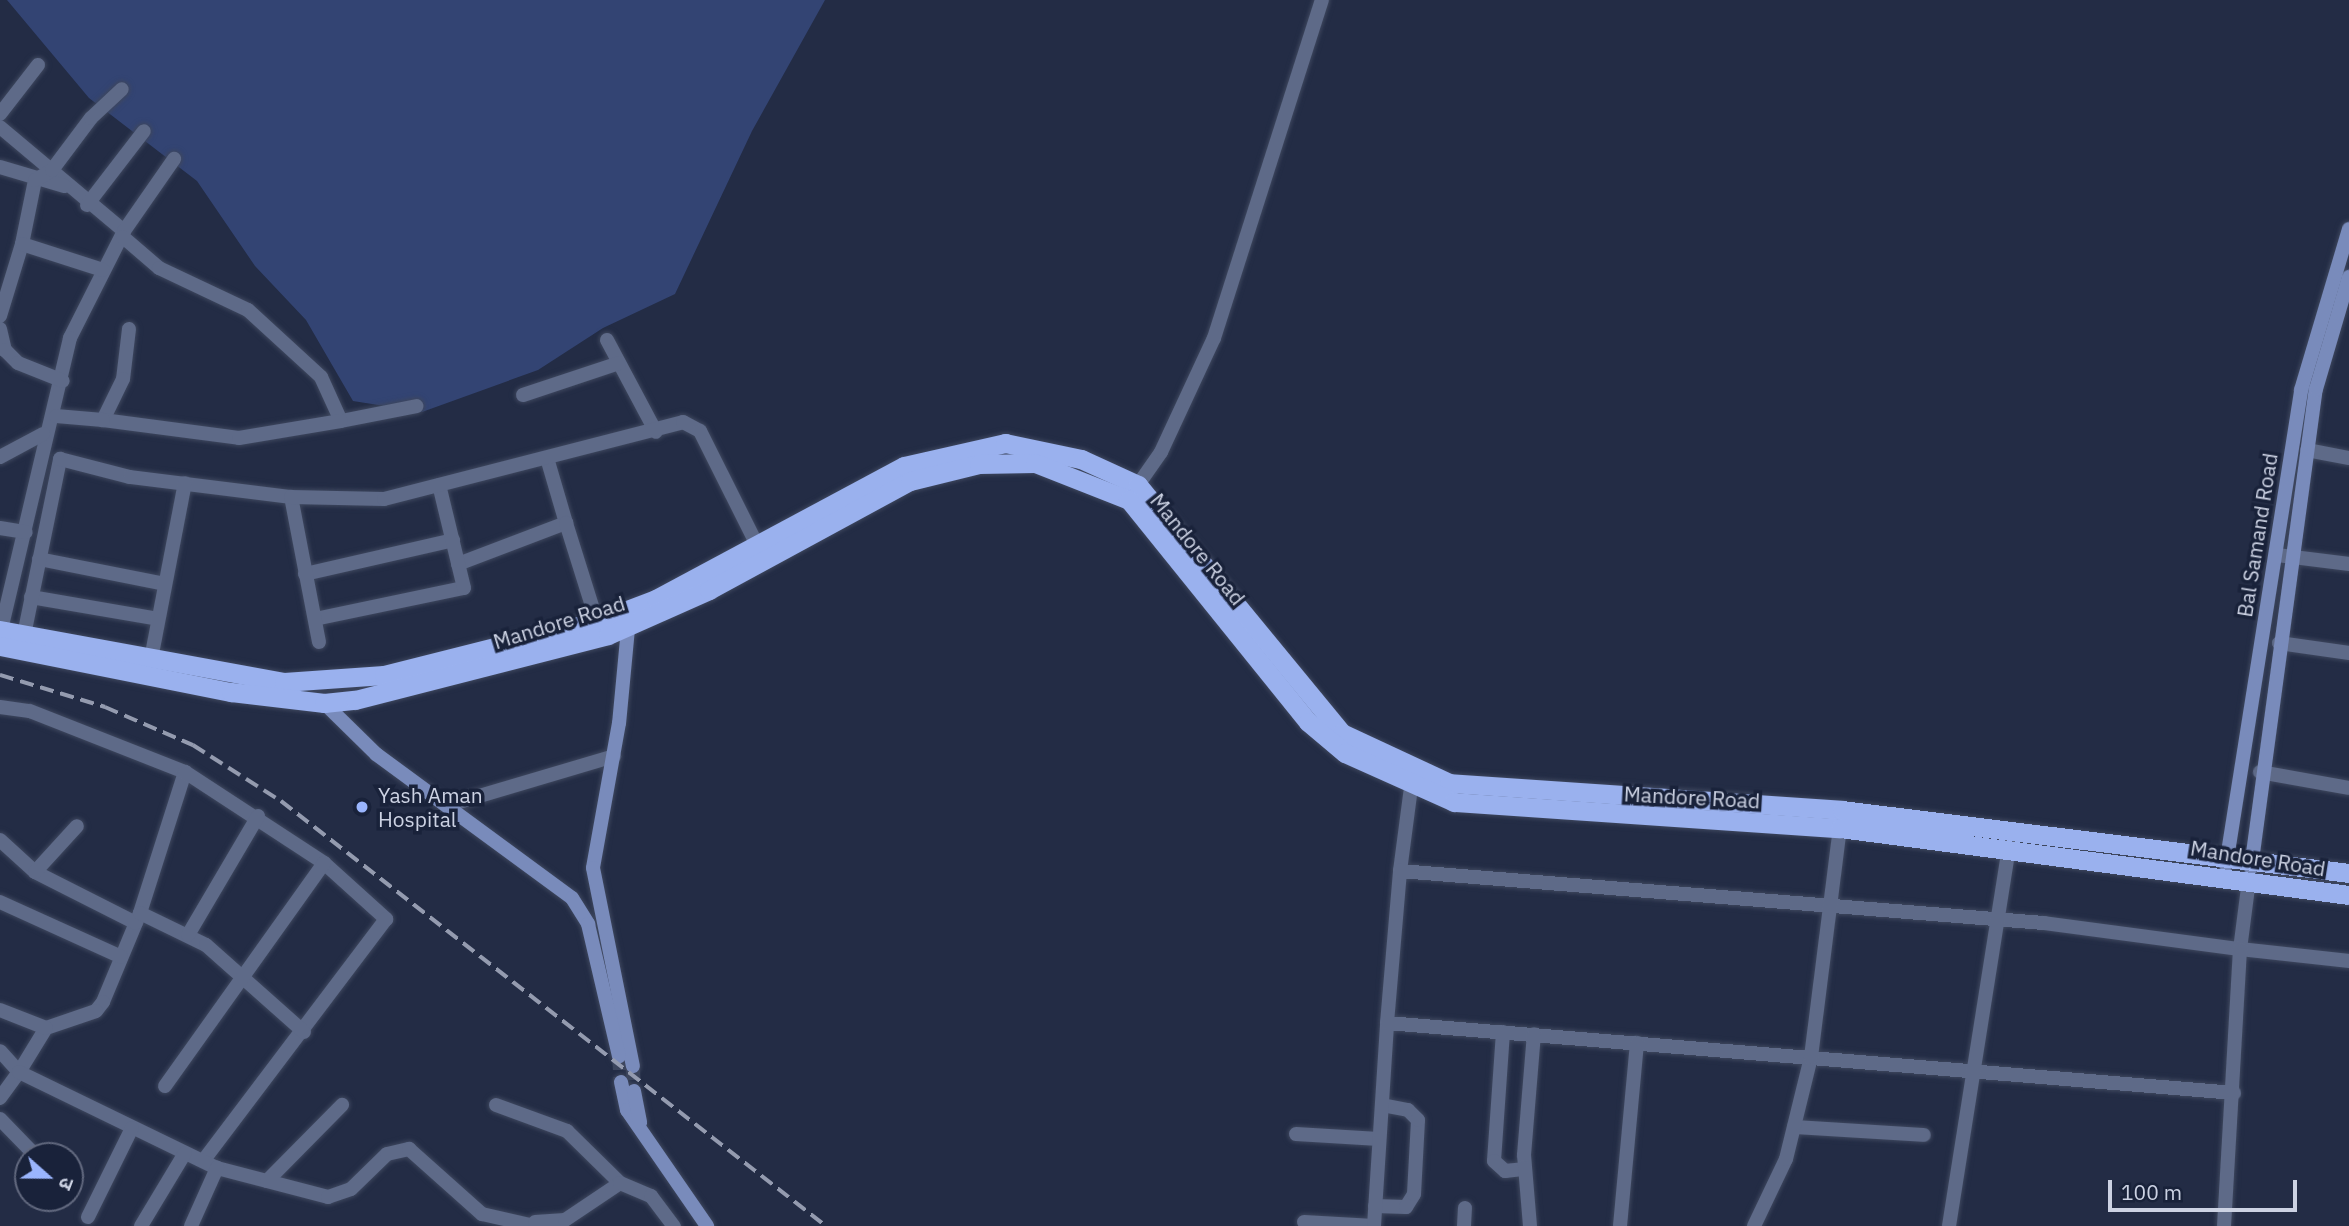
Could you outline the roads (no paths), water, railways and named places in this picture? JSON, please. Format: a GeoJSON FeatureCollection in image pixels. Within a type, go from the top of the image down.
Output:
{"type":"FeatureCollection","features":[{"type":"Feature","properties":{"kind":"highway","name":"Mandore Road"},"geometry":{"type":"LineString","coordinates":[[628,618],[904,466],[977,447],[1037,447],[1138,485],[1314,704],[1342,733],[1394,762],[1449,783],[1520,793],[1841,819],[2010,838],[2228,853],[2349,873]]}},
{"type":"Feature","properties":{"kind":"highway","name":"Mandore Road"},"geometry":{"type":"LineString","coordinates":[[0,646],[231,692],[324,703],[379,696],[599,629],[709,590],[909,481],[979,464],[1035,463],[1129,500],[1308,722],[1345,753],[1411,787],[1454,802],[1527,810],[1841,819]]}},
{"type":"Feature","properties":{"kind":"highway","name":"Mandore Road"},"geometry":{"type":"LineString","coordinates":[[0,630],[284,682],[338,683],[599,629]]}},
{"type":"Feature","properties":{"kind":"highway","name":"Mandore Road"},"geometry":{"type":"LineString","coordinates":[[2010,838],[2349,895]]}},
{"type":"Feature","properties":{"kind":"main road","name":"Bal Samand Road"},"geometry":{"type":"LineString","coordinates":[[2249,880],[2260,772],[2279,643],[2284,556],[2309,351],[2349,229]]}},
{"type":"Feature","properties":{"kind":"main road","name":"Bal Samand Road"},"geometry":{"type":"LineString","coordinates":[[2225,875],[2323,354],[2349,277]]}},
{"type":"Feature","properties":{"kind":"main road"},"geometry":{"type":"LineString","coordinates":[[628,618],[614,756],[593,876],[633,1066]]}},
{"type":"Feature","properties":{"kind":"main road"},"geometry":{"type":"LineString","coordinates":[[324,703],[376,754],[449,805],[578,905],[619,1056]]}},
{"type":"Feature","properties":{"kind":"main road"},"geometry":{"type":"LineString","coordinates":[[621,1082],[625,1105],[640,1123],[707,1226]]}},
{"type":"Feature","properties":{"kind":"main road"},"geometry":{"type":"LineString","coordinates":[[635,1091],[640,1123]]}},
{"type":"Feature","properties":{"kind":"street"},"geometry":{"type":"LineString","coordinates":[[1138,485],[1161,452],[1214,338],[1322,0]]}},
{"type":"Feature","properties":{"kind":"street"},"geometry":{"type":"LineString","coordinates":[[0,114],[6,95],[38,65]]}},
{"type":"Feature","properties":{"kind":"street"},"geometry":{"type":"LineString","coordinates":[[0,316],[22,244],[35,180],[52,170],[90,118],[122,89]]}},
{"type":"Feature","properties":{"kind":"street"},"geometry":{"type":"LineString","coordinates":[[0,127],[52,170],[64,186],[124,234],[159,268],[248,310],[321,377],[341,421]]}},
{"type":"Feature","properties":{"kind":"street"},"geometry":{"type":"LineString","coordinates":[[87,205],[144,131]]}},
{"type":"Feature","properties":{"kind":"street"},"geometry":{"type":"LineString","coordinates":[[0,630],[26,532],[43,434],[56,415],[72,330],[124,234],[174,159]]}},
{"type":"Feature","properties":{"kind":"street"},"geometry":{"type":"LineString","coordinates":[[0,167],[35,180],[64,186]]}},
{"type":"Feature","properties":{"kind":"street"},"geometry":{"type":"LineString","coordinates":[[22,244],[103,270]]}},
{"type":"Feature","properties":{"kind":"street"},"geometry":{"type":"LineString","coordinates":[[0,329],[5,350],[18,363],[63,381]]}},
{"type":"Feature","properties":{"kind":"street"},"geometry":{"type":"LineString","coordinates":[[103,420],[123,379],[129,329]]}},
{"type":"Feature","properties":{"kind":"street"},"geometry":{"type":"LineString","coordinates":[[607,340],[656,432]]}},
{"type":"Feature","properties":{"kind":"street"},"geometry":{"type":"LineString","coordinates":[[523,395],[619,363]]}},
{"type":"Feature","properties":{"kind":"street"},"geometry":{"type":"LineString","coordinates":[[56,415],[239,439],[417,406]]}},
{"type":"Feature","properties":{"kind":"street"},"geometry":{"type":"LineString","coordinates":[[24,635],[60,459],[185,483],[291,496],[384,499],[695,424],[758,547]]}},
{"type":"Feature","properties":{"kind":"street"},"geometry":{"type":"LineString","coordinates":[[0,457],[43,434]]}},
{"type":"Feature","properties":{"kind":"street"},"geometry":{"type":"LineString","coordinates":[[2307,450],[2349,458]]}},
{"type":"Feature","properties":{"kind":"street"},"geometry":{"type":"LineString","coordinates":[[547,458],[599,629]]}},
{"type":"Feature","properties":{"kind":"street"},"geometry":{"type":"LineString","coordinates":[[151,659],[185,483]]}},
{"type":"Feature","properties":{"kind":"street"},"geometry":{"type":"LineString","coordinates":[[315,619],[464,588],[439,485]]}},
{"type":"Feature","properties":{"kind":"street"},"geometry":{"type":"LineString","coordinates":[[291,496],[319,642]]}},
{"type":"Feature","properties":{"kind":"street"},"geometry":{"type":"LineString","coordinates":[[458,564],[566,523]]}},
{"type":"Feature","properties":{"kind":"street"},"geometry":{"type":"LineString","coordinates":[[0,528],[26,532]]}},
{"type":"Feature","properties":{"kind":"street"},"geometry":{"type":"LineString","coordinates":[[305,574],[453,540]]}},
{"type":"Feature","properties":{"kind":"street"},"geometry":{"type":"LineString","coordinates":[[2284,556],[2349,564]]}},
{"type":"Feature","properties":{"kind":"street"},"geometry":{"type":"LineString","coordinates":[[39,559],[165,584]]}},
{"type":"Feature","properties":{"kind":"street"},"geometry":{"type":"LineString","coordinates":[[32,597],[158,619]]}},
{"type":"Feature","properties":{"kind":"street"},"geometry":{"type":"LineString","coordinates":[[2279,643],[2349,653]]}},
{"type":"Feature","properties":{"kind":"street"},"geometry":{"type":"LineString","coordinates":[[0,707],[30,711],[185,772],[258,816],[324,863],[386,919],[304,1032],[203,1161]]}},
{"type":"Feature","properties":{"kind":"street"},"geometry":{"type":"LineString","coordinates":[[449,805],[614,756]]}},
{"type":"Feature","properties":{"kind":"street"},"geometry":{"type":"LineString","coordinates":[[0,1098],[46,1028],[96,1011],[138,918],[185,772]]}},
{"type":"Feature","properties":{"kind":"street"},"geometry":{"type":"LineString","coordinates":[[2260,772],[2349,788]]}},
{"type":"Feature","properties":{"kind":"street"},"geometry":{"type":"LineString","coordinates":[[1304,1222],[1374,1226],[1387,1023],[1400,871],[1411,787]]}},
{"type":"Feature","properties":{"kind":"street"},"geometry":{"type":"LineString","coordinates":[[188,935],[258,816]]}},
{"type":"Feature","properties":{"kind":"street"},"geometry":{"type":"LineString","coordinates":[[1754,1226],[1794,1127],[1811,1057],[1833,905],[1841,819]]}},
{"type":"Feature","properties":{"kind":"street"},"geometry":{"type":"LineString","coordinates":[[35,872],[77,826]]}},
{"type":"Feature","properties":{"kind":"street"},"geometry":{"type":"LineString","coordinates":[[1949,1226],[1971,1070],[2000,920],[2010,838]]}},
{"type":"Feature","properties":{"kind":"street"},"geometry":{"type":"LineString","coordinates":[[0,840],[35,872],[138,918],[188,935],[245,979],[304,1032]]}},
{"type":"Feature","properties":{"kind":"street"},"geometry":{"type":"LineString","coordinates":[[165,1086],[245,979],[324,863]]}},
{"type":"Feature","properties":{"kind":"street"},"geometry":{"type":"LineString","coordinates":[[1400,871],[2000,920],[2349,961]]}},
{"type":"Feature","properties":{"kind":"street"},"geometry":{"type":"LineString","coordinates":[[2225,875],[2242,909]]}},
{"type":"Feature","properties":{"kind":"street"},"geometry":{"type":"LineString","coordinates":[[2224,1226],[2234,1093],[2239,949],[2242,909],[2249,880]]}},
{"type":"Feature","properties":{"kind":"street"},"geometry":{"type":"LineString","coordinates":[[0,902],[121,957]]}},
{"type":"Feature","properties":{"kind":"street"},"geometry":{"type":"LineString","coordinates":[[0,1010],[46,1028]]}},
{"type":"Feature","properties":{"kind":"street"},"geometry":{"type":"LineString","coordinates":[[1387,1023],[2234,1093]]}},
{"type":"Feature","properties":{"kind":"street"},"geometry":{"type":"LineString","coordinates":[[1503,1032],[1494,1161],[1505,1171],[1525,1169]]}},
{"type":"Feature","properties":{"kind":"street"},"geometry":{"type":"LineString","coordinates":[[1530,1226],[1525,1169],[1534,1034]]}},
{"type":"Feature","properties":{"kind":"street"},"geometry":{"type":"LineString","coordinates":[[1620,1226],[1637,1043]]}},
{"type":"Feature","properties":{"kind":"street"},"geometry":{"type":"LineString","coordinates":[[0,1051],[19,1072],[132,1128],[217,1168],[267,1181],[340,1195],[387,1154],[409,1149],[482,1214],[502,1223],[535,1224],[565,1220],[620,1184]]}},
{"type":"Feature","properties":{"kind":"street"},"geometry":{"type":"LineString","coordinates":[[267,1181],[342,1105]]}},
{"type":"Feature","properties":{"kind":"street"},"geometry":{"type":"LineString","coordinates":[[496,1105],[567,1131],[620,1184],[651,1196],[671,1225]]}},
{"type":"Feature","properties":{"kind":"street"},"geometry":{"type":"LineString","coordinates":[[1376,1206],[1406,1207],[1414,1194],[1418,1120],[1408,1110],[1382,1105]]}},
{"type":"Feature","properties":{"kind":"street"},"geometry":{"type":"LineString","coordinates":[[0,1119],[22,1142]]}},
{"type":"Feature","properties":{"kind":"street"},"geometry":{"type":"LineString","coordinates":[[1794,1127],[1924,1135]]}},
{"type":"Feature","properties":{"kind":"street"},"geometry":{"type":"LineString","coordinates":[[88,1217],[132,1128]]}},
{"type":"Feature","properties":{"kind":"street"},"geometry":{"type":"LineString","coordinates":[[1296,1134],[1380,1139]]}},
{"type":"Feature","properties":{"kind":"street"},"geometry":{"type":"LineString","coordinates":[[141,1226],[185,1153]]}},
{"type":"Feature","properties":{"kind":"street"},"geometry":{"type":"LineString","coordinates":[[191,1226],[217,1168]]}},
{"type":"Feature","properties":{"kind":"street"},"geometry":{"type":"LineString","coordinates":[[1464,1226],[1465,1208]]}},
{"type":"Feature","properties":{"kind":"tunnel"},"geometry":{"type":"LineString","coordinates":[[619,1056],[621,1082]]}},
{"type":"Feature","properties":{"kind":"tunnel"},"geometry":{"type":"LineString","coordinates":[[633,1066],[634,1091]]}},
{"type":"Feature","properties":{"kind":"railway"},"geometry":{"type":"LineString","coordinates":[[0,675],[105,707],[193,745],[281,801],[826,1226]]}},
{"type":"Feature","properties":{"kind":"place","name":"Yash Aman Hospital"},"geometry":{"type":"Point","coordinates":[362,807]}}]}
